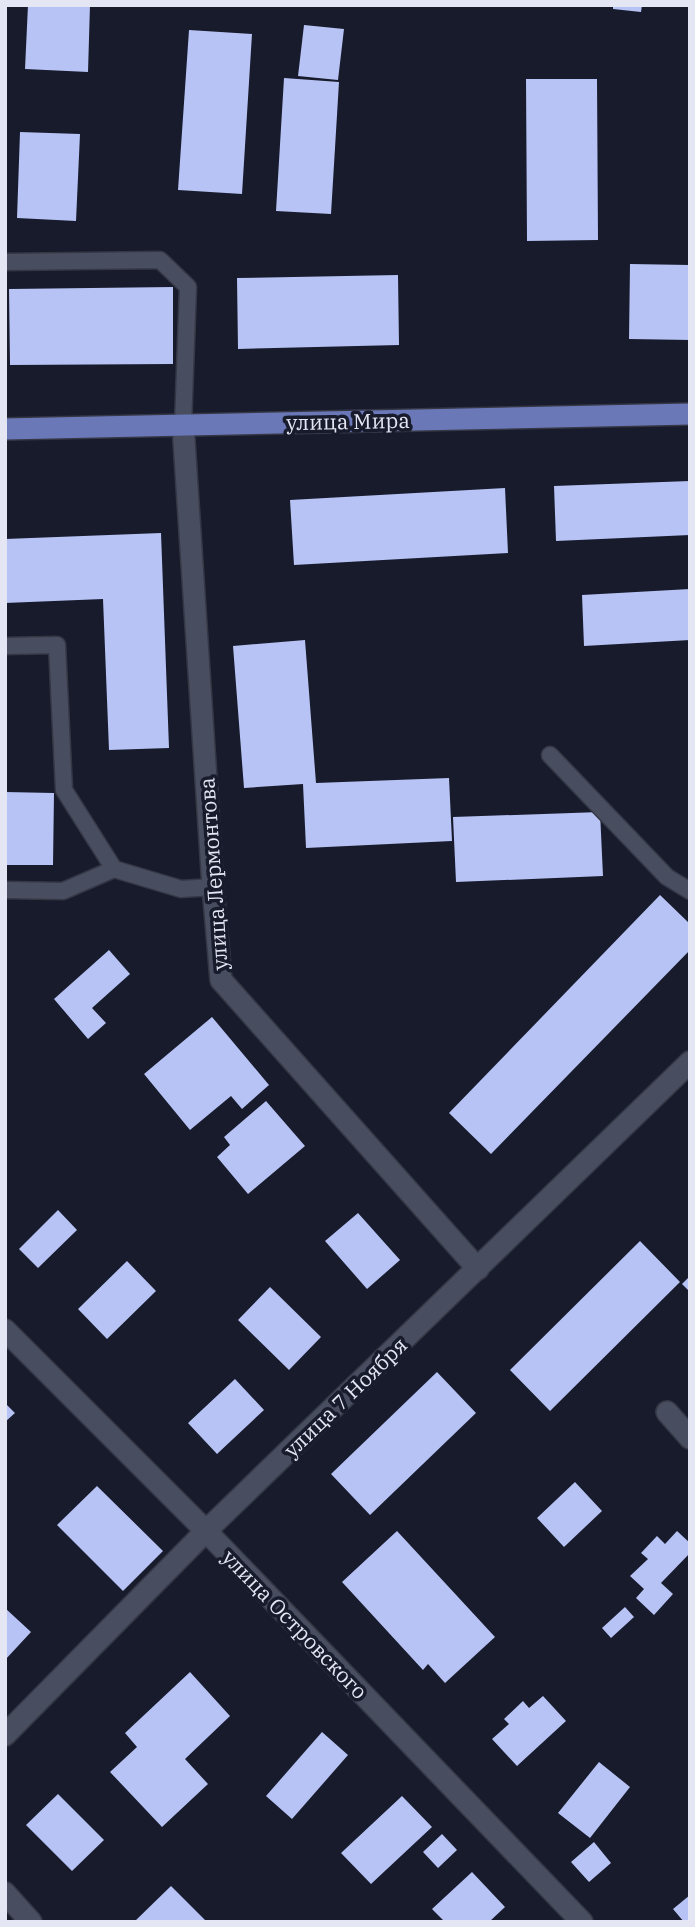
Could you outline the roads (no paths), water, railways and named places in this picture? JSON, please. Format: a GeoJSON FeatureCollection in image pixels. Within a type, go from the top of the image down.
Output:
{"type":"FeatureCollection","features":[{"type":"Feature","properties":{"kind":"main road","name":"улица Мира"},"geometry":{"type":"LineString","coordinates":[[5,429],[690,414]]}},
{"type":"Feature","properties":{"kind":"street","name":"улица Лермонтова"},"geometry":{"type":"LineString","coordinates":[[183,425],[221,980],[478,1269]]}},
{"type":"Feature","properties":{"kind":"street","name":"улица 7 Ноября"},"geometry":{"type":"LineString","coordinates":[[5,1735],[206,1531],[690,1062]]}},
{"type":"Feature","properties":{"kind":"street","name":"улица Островского"},"geometry":{"type":"LineString","coordinates":[[5,1330],[206,1531],[582,1922]]}},
{"type":"Feature","properties":{"kind":"street"},"geometry":{"type":"LineString","coordinates":[[667,1412],[690,1438]]}},
{"type":"Feature","properties":{"kind":"street"},"geometry":{"type":"LineString","coordinates":[[5,1893],[31,1922]]}},
{"type":"Feature","properties":{"kind":"lane"},"geometry":{"type":"LineString","coordinates":[[5,262],[160,260],[188,287],[183,425]]}},
{"type":"Feature","properties":{"kind":"lane"},"geometry":{"type":"LineString","coordinates":[[5,646],[57,645],[64,790],[114,869]]}},
{"type":"Feature","properties":{"kind":"lane"},"geometry":{"type":"LineString","coordinates":[[550,755],[667,877],[690,891]]}},
{"type":"Feature","properties":{"kind":"lane"},"geometry":{"type":"LineString","coordinates":[[5,890],[63,891],[114,869],[181,889],[213,887]]}}]}
